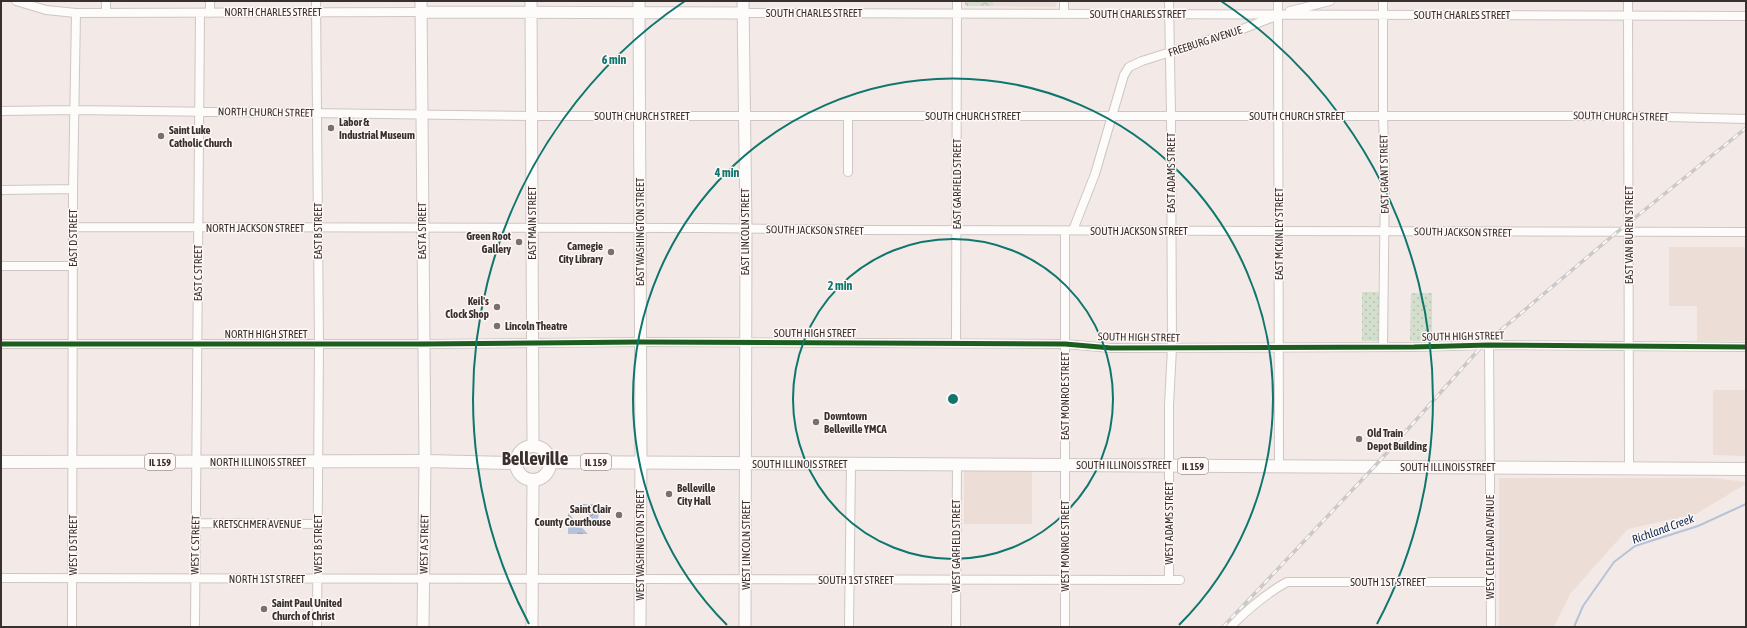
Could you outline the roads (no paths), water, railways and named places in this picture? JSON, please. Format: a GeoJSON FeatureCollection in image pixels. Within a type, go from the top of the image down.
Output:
{"type":"FeatureCollection","features":[{"type":"Feature","properties":{"kind":"main road"},"geometry":{"type":"LineString","coordinates":[[532,446],[541,447],[546,451],[550,462],[547,473],[542,477],[533,480],[520,475],[515,463],[519,452],[524,448],[532,446]]}},
{"type":"Feature","properties":{"kind":"main road","name":"NORTH ILLINOIS STREET"},"geometry":{"type":"LineString","coordinates":[[1,462],[425,461],[515,463]]}},
{"type":"Feature","properties":{"kind":"main road","name":"SOUTH ILLINOIS STREET"},"geometry":{"type":"LineString","coordinates":[[550,462],[1746,469]]}},
{"type":"Feature","properties":{"kind":"street","name":"NORTH CHARLES STREET"},"geometry":{"type":"LineString","coordinates":[[16,1],[46,10],[76,13],[316,12],[421,6],[531,6]]}},
{"type":"Feature","properties":{"kind":"street"},"geometry":{"type":"LineString","coordinates":[[106,1],[106,13]]}},
{"type":"Feature","properties":{"kind":"street"},"geometry":{"type":"LineString","coordinates":[[210,1],[210,13]]}},
{"type":"Feature","properties":{"kind":"street","name":"EAST B STREET"},"geometry":{"type":"LineString","coordinates":[[316,1],[319,344],[318,462]]}},
{"type":"Feature","properties":{"kind":"street","name":"EAST LINCOLN STREET"},"geometry":{"type":"LineString","coordinates":[[743,1],[743,116],[746,229],[746,463]]}},
{"type":"Feature","properties":{"kind":"street","name":"EAST GARFIELD STREET"},"geometry":{"type":"LineString","coordinates":[[956,343],[958,1]]}},
{"type":"Feature","properties":{"kind":"street"},"geometry":{"type":"LineString","coordinates":[[1064,1],[1064,14]]}},
{"type":"Feature","properties":{"kind":"street","name":"EAST ADAMS STREET"},"geometry":{"type":"LineString","coordinates":[[1169,1],[1172,348],[1169,405],[1169,466]]}},
{"type":"Feature","properties":{"kind":"street","name":"EAST MCKINLEY STREET"},"geometry":{"type":"LineString","coordinates":[[1278,1],[1279,466]]}},
{"type":"Feature","properties":{"kind":"street","name":"FREEBURG AVENUE"},"geometry":{"type":"LineString","coordinates":[[1113,116],[1124,75],[1129,67],[1170,52],[1240,30],[1278,15],[1330,1]]}},
{"type":"Feature","properties":{"kind":"street","name":"EAST GRANT STREET"},"geometry":{"type":"LineString","coordinates":[[1383,1],[1383,116],[1385,175],[1384,347]]}},
{"type":"Feature","properties":{"kind":"street","name":"EAST VAN BUREN STREET"},"geometry":{"type":"LineString","coordinates":[[1628,1],[1629,468]]}},
{"type":"Feature","properties":{"kind":"street","name":"EAST A STREET"},"geometry":{"type":"LineString","coordinates":[[421,6],[425,461]]}},
{"type":"Feature","properties":{"kind":"street","name":"SOUTH CHARLES STREET"},"geometry":{"type":"LineString","coordinates":[[531,6],[639,6],[743,13],[1746,16]]}},
{"type":"Feature","properties":{"kind":"street","name":"EAST MAIN STREET"},"geometry":{"type":"LineString","coordinates":[[531,6],[532,446]]}},
{"type":"Feature","properties":{"kind":"street","name":"EAST WASHINGTON STREET"},"geometry":{"type":"LineString","coordinates":[[639,6],[641,463]]}},
{"type":"Feature","properties":{"kind":"street","name":"EAST D STREET"},"geometry":{"type":"LineString","coordinates":[[72,463],[73,189],[76,13]]}},
{"type":"Feature","properties":{"kind":"street","name":"EAST C STREET"},"geometry":{"type":"LineString","coordinates":[[197,462],[200,13]]}},
{"type":"Feature","properties":{"kind":"street","name":"NORTH CHURCH STREET"},"geometry":{"type":"LineString","coordinates":[[1,111],[74,110],[531,116]]}},
{"type":"Feature","properties":{"kind":"street","name":"SOUTH CHURCH STREET"},"geometry":{"type":"LineString","coordinates":[[531,116],[1628,116],[1746,119]]}},
{"type":"Feature","properties":{"kind":"street"},"geometry":{"type":"LineString","coordinates":[[848,116],[848,172]]}},
{"type":"Feature","properties":{"kind":"street","name":"EAST MONROE STREET"},"geometry":{"type":"LineString","coordinates":[[1065,465],[1065,344],[1069,231],[1095,174],[1113,116]]}},
{"type":"Feature","properties":{"kind":"street"},"geometry":{"type":"LineString","coordinates":[[1,190],[73,189]]}},
{"type":"Feature","properties":{"kind":"street","name":"NORTH JACKSON STREET"},"geometry":{"type":"LineString","coordinates":[[74,227],[532,229]]}},
{"type":"Feature","properties":{"kind":"street","name":"SOUTH JACKSON STREET"},"geometry":{"type":"LineString","coordinates":[[532,229],[640,228],[1629,233],[1679,231],[1746,232]]}},
{"type":"Feature","properties":{"kind":"street"},"geometry":{"type":"LineString","coordinates":[[1,266],[73,266]]}},
{"type":"Feature","properties":{"kind":"street","name":"SOUTH HIGH STREET"},"geometry":{"type":"LineString","coordinates":[[532,344],[640,342],[956,343],[1065,344],[1111,348],[1489,345],[1746,347]]}},
{"type":"Feature","properties":{"kind":"street","name":"NORTH HIGH STREET"},"geometry":{"type":"LineString","coordinates":[[1,344],[532,344]]}},
{"type":"Feature","properties":{"kind":"street","name":"WEST CLEVELAND AVENUE"},"geometry":{"type":"LineString","coordinates":[[1489,345],[1491,627]]}},
{"type":"Feature","properties":{"kind":"street","name":"WEST A STREET"},"geometry":{"type":"LineString","coordinates":[[423,627],[425,461]]}},
{"type":"Feature","properties":{"kind":"street","name":"WEST C STREET"},"geometry":{"type":"LineString","coordinates":[[195,627],[194,579],[197,462]]}},
{"type":"Feature","properties":{"kind":"street","name":"WEST B STREET"},"geometry":{"type":"LineString","coordinates":[[317,627],[318,462]]}},
{"type":"Feature","properties":{"kind":"street","name":"WEST D STREET"},"geometry":{"type":"LineString","coordinates":[[72,463],[72,627]]}},
{"type":"Feature","properties":{"kind":"street","name":"WEST WASHINGTON STREET"},"geometry":{"type":"LineString","coordinates":[[640,627],[641,463]]}},
{"type":"Feature","properties":{"kind":"street","name":"WEST LINCOLN STREET"},"geometry":{"type":"LineString","coordinates":[[745,627],[746,463]]}},
{"type":"Feature","properties":{"kind":"street"},"geometry":{"type":"LineString","coordinates":[[849,627],[851,464]]}},
{"type":"Feature","properties":{"kind":"street","name":"WEST GARFIELD STREET"},"geometry":{"type":"LineString","coordinates":[[956,627],[957,464]]}},
{"type":"Feature","properties":{"kind":"street","name":"WEST MONROE STREET"},"geometry":{"type":"LineString","coordinates":[[1065,465],[1065,627]]}},
{"type":"Feature","properties":{"kind":"street","name":"WEST ADAMS STREET"},"geometry":{"type":"LineString","coordinates":[[1169,466],[1169,580]]}},
{"type":"Feature","properties":{"kind":"street"},"geometry":{"type":"LineString","coordinates":[[532,627],[533,480]]}},
{"type":"Feature","properties":{"kind":"street","name":"KRETSCHMER AVENUE"},"geometry":{"type":"LineString","coordinates":[[196,524],[318,524]]}},
{"type":"Feature","properties":{"kind":"street","name":"NORTH 1ST STREET"},"geometry":{"type":"LineString","coordinates":[[1,578],[423,579],[532,581]]}},
{"type":"Feature","properties":{"kind":"street","name":"SOUTH 1ST STREET"},"geometry":{"type":"LineString","coordinates":[[532,581],[1180,580]]}},
{"type":"Feature","properties":{"kind":"street","name":"SOUTH 1ST STREET"},"geometry":{"type":"LineString","coordinates":[[1230,627],[1250,607],[1286,582],[1490,582]]}},
{"type":"Feature","properties":{"kind":"water"},"geometry":{"type":"Polygon","coordinates":[[[578,504],[599,504],[598,525],[578,504]]]}},
{"type":"Feature","properties":{"kind":"water"},"geometry":{"type":"Polygon","coordinates":[[[568,513],[588,534],[568,534],[568,513]]]}},
{"type":"Feature","properties":{"kind":"waterway","name":"Richland Creek"},"geometry":{"type":"LineString","coordinates":[[1574,627],[1583,606],[1614,562],[1635,546],[1698,526],[1746,504]]}},
{"type":"Feature","properties":{"kind":"railway"},"geometry":{"type":"LineString","coordinates":[[1223,627],[1374,467],[1482,346],[1616,233],[1746,128]]}},
{"type":"Feature","properties":{"kind":"place","name":"Labor & Industrial Museum"},"geometry":{"type":"Point","coordinates":[331,128]}},
{"type":"Feature","properties":{"kind":"place","name":"Saint Luke Catholic Church"},"geometry":{"type":"Point","coordinates":[161,136]}},
{"type":"Feature","properties":{"kind":"place","name":"Green Root Gallery"},"geometry":{"type":"Point","coordinates":[519,242]}},
{"type":"Feature","properties":{"kind":"place","name":"Carnegie City Library"},"geometry":{"type":"Point","coordinates":[611,252]}},
{"type":"Feature","properties":{"kind":"place","name":"Keil's Clock Shop"},"geometry":{"type":"Point","coordinates":[497,307]}},
{"type":"Feature","properties":{"kind":"place","name":"Lincoln Theatre"},"geometry":{"type":"Point","coordinates":[497,326]}},
{"type":"Feature","properties":{"kind":"place","name":"Downtown Belleville YMCA"},"geometry":{"type":"Point","coordinates":[816,422]}},
{"type":"Feature","properties":{"kind":"place","name":"Old Train Depot Building"},"geometry":{"type":"Point","coordinates":[1359,439]}},
{"type":"Feature","properties":{"kind":"place","name":"Belleville City Hall"},"geometry":{"type":"Point","coordinates":[669,494]}},
{"type":"Feature","properties":{"kind":"place","name":"Saint Clair County Courthouse"},"geometry":{"type":"Point","coordinates":[619,515]}},
{"type":"Feature","properties":{"kind":"place","name":"Saint Paul United Church of Christ"},"geometry":{"type":"Point","coordinates":[264,609]}},
{"type":"Feature","properties":{"kind":"district","name":"Belleville"},"geometry":{"type":"Point","coordinates":[535,458]}}]}
